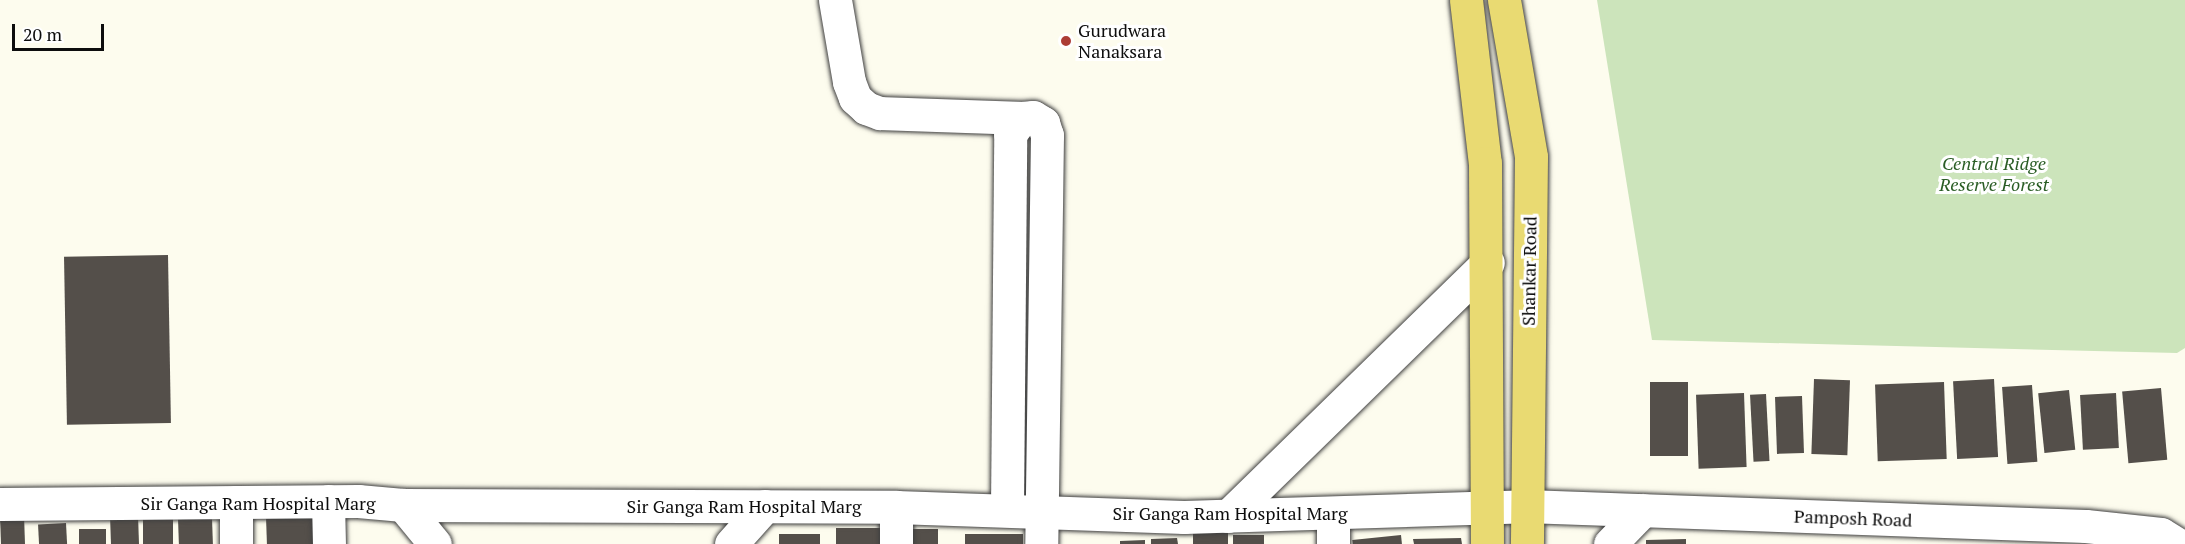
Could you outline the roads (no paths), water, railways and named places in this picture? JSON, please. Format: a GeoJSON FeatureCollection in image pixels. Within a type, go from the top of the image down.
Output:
{"type":"FeatureCollection","features":[{"type":"Feature","properties":{"kind":"main road"},"geometry":{"type":"LineString","coordinates":[[1466,0],[1485,163],[1488,262],[1487,544]]}},
{"type":"Feature","properties":{"kind":"main road","name":"Shankar Road"},"geometry":{"type":"LineString","coordinates":[[1504,0],[1531,157],[1527,544]]}},
{"type":"Feature","properties":{"kind":"street"},"geometry":{"type":"LineString","coordinates":[[835,0],[849,82],[855,98],[866,108],[880,113],[1033,117],[1043,123],[1047,135],[1041,544]]}},
{"type":"Feature","properties":{"kind":"street"},"geometry":{"type":"LineString","coordinates":[[1007,509],[1010,134],[1022,118]]}},
{"type":"Feature","properties":{"kind":"street"},"geometry":{"type":"LineString","coordinates":[[1228,516],[1488,262]]}},
{"type":"Feature","properties":{"kind":"street"},"geometry":{"type":"LineString","coordinates":[[1009,340],[1044,340]]}},
{"type":"Feature","properties":{"kind":"street"},"geometry":{"type":"LineString","coordinates":[[328,501],[329,544]]}},
{"type":"Feature","properties":{"kind":"street","name":"Sir Ganga Ram Hospital Marg"},"geometry":{"type":"LineString","coordinates":[[0,504],[328,501],[403,505],[1007,509],[1041,510],[1184,530],[1228,516],[1333,529],[1487,507],[1526,506]]}},
{"type":"Feature","properties":{"kind":"street"},"geometry":{"type":"LineString","coordinates":[[236,502],[236,544]]}},
{"type":"Feature","properties":{"kind":"street"},"geometry":{"type":"LineString","coordinates":[[403,505],[435,544]]}},
{"type":"Feature","properties":{"kind":"street"},"geometry":{"type":"LineString","coordinates":[[735,542],[765,506]]}},
{"type":"Feature","properties":{"kind":"street","name":"Pamposh Road"},"geometry":{"type":"LineString","coordinates":[[1526,506],[2086,526],[2161,534],[2177,544]]}},
{"type":"Feature","properties":{"kind":"street"},"geometry":{"type":"LineString","coordinates":[[896,507],[896,544]]}},
{"type":"Feature","properties":{"kind":"street"},"geometry":{"type":"LineString","coordinates":[[1610,544],[1643,510]]}},
{"type":"Feature","properties":{"kind":"place","name":"Gurudwara Nanaksara"},"geometry":{"type":"Point","coordinates":[1066,41]}},
{"type":"Feature","properties":{"kind":"park label","name":"Central Ridge Reserve Forest"},"geometry":{"type":"Point","coordinates":[1994,174]}}]}
